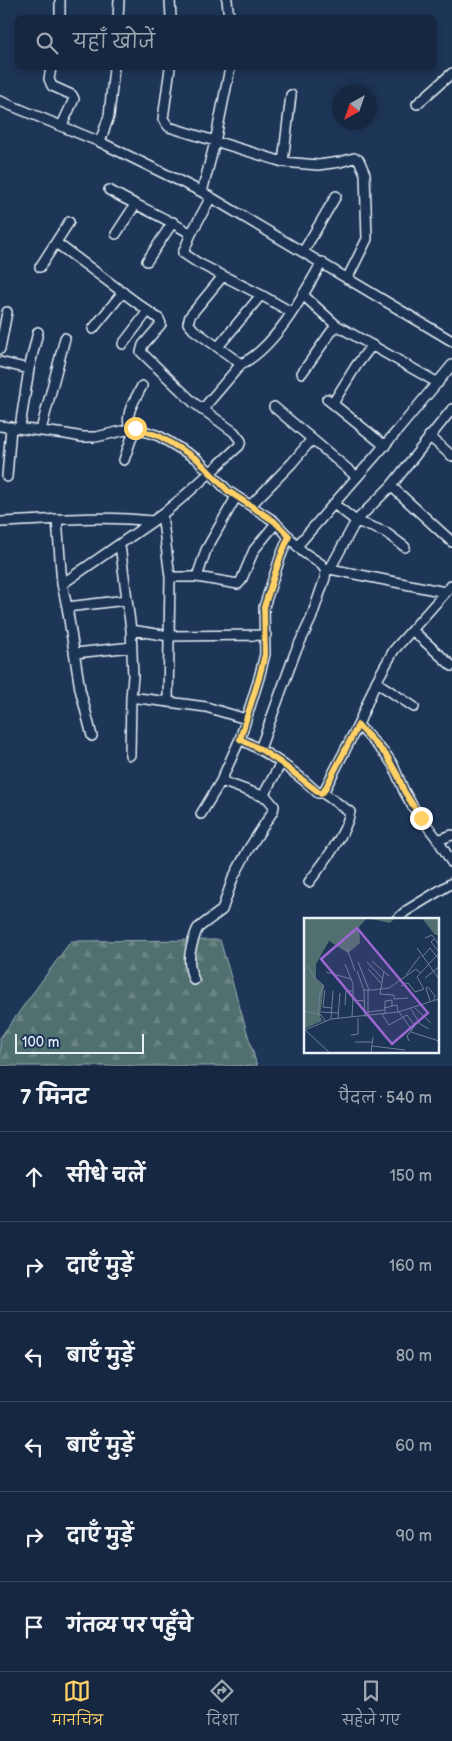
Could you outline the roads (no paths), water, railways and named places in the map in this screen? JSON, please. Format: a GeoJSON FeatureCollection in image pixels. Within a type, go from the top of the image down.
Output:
{"type":"FeatureCollection","features":[{"type":"Feature","properties":{"kind":"street"},"geometry":{"type":"LineString","coordinates":[[60,0],[60,15]]}},
{"type":"Feature","properties":{"kind":"street"},"geometry":{"type":"LineString","coordinates":[[118,15],[119,0]]}},
{"type":"Feature","properties":{"kind":"street"},"geometry":{"type":"LineString","coordinates":[[170,0],[171,15]]}},
{"type":"Feature","properties":{"kind":"street"},"geometry":{"type":"LineString","coordinates":[[227,0],[229,15]]}},
{"type":"Feature","properties":{"kind":"street"},"geometry":{"type":"LineString","coordinates":[[51,70],[49,79],[52,86],[72,95],[74,99],[62,125]]}},
{"type":"Feature","properties":{"kind":"street"},"geometry":{"type":"LineString","coordinates":[[100,142],[109,116],[114,70]]}},
{"type":"Feature","properties":{"kind":"street"},"geometry":{"type":"LineString","coordinates":[[170,70],[163,119],[165,124],[178,131],[283,162],[318,165],[354,158],[360,162],[365,174],[367,239],[347,279]]}},
{"type":"Feature","properties":{"kind":"street"},"geometry":{"type":"LineString","coordinates":[[202,192],[215,142],[230,70]]}},
{"type":"Feature","properties":{"kind":"street"},"geometry":{"type":"LineString","coordinates":[[417,104],[452,73]]}},
{"type":"Feature","properties":{"kind":"street"},"geometry":{"type":"LineString","coordinates":[[283,162],[291,95]]}},
{"type":"Feature","properties":{"kind":"street"},"geometry":{"type":"LineString","coordinates":[[0,101],[100,142],[202,192],[452,341]]}},
{"type":"Feature","properties":{"kind":"street"},"geometry":{"type":"LineString","coordinates":[[109,190],[135,205],[173,222],[191,234]]}},
{"type":"Feature","properties":{"kind":"street"},"geometry":{"type":"LineString","coordinates":[[303,252],[336,196]]}},
{"type":"Feature","properties":{"kind":"street"},"geometry":{"type":"LineString","coordinates":[[211,197],[191,234],[183,254],[261,294],[291,312]]}},
{"type":"Feature","properties":{"kind":"street"},"geometry":{"type":"LineString","coordinates":[[116,234],[135,205]]}},
{"type":"Feature","properties":{"kind":"street"},"geometry":{"type":"LineString","coordinates":[[40,267],[69,222]]}},
{"type":"Feature","properties":{"kind":"street"},"geometry":{"type":"LineString","coordinates":[[147,261],[173,222]]}},
{"type":"Feature","properties":{"kind":"street"},"geometry":{"type":"LineString","coordinates":[[56,243],[160,319],[161,324],[143,345],[141,352],[194,403],[234,432],[241,441],[239,446],[162,514],[62,584]]}},
{"type":"Feature","properties":{"kind":"street"},"geometry":{"type":"LineString","coordinates":[[202,410],[241,364],[264,346],[280,329],[322,262]]}},
{"type":"Feature","properties":{"kind":"street"},"geometry":{"type":"LineString","coordinates":[[223,276],[188,321],[190,326],[241,364]]}},
{"type":"Feature","properties":{"kind":"street"},"geometry":{"type":"LineString","coordinates":[[94,329],[123,292]]}},
{"type":"Feature","properties":{"kind":"street"},"geometry":{"type":"LineString","coordinates":[[218,347],[261,294]]}},
{"type":"Feature","properties":{"kind":"street"},"geometry":{"type":"LineString","coordinates":[[303,295],[336,325],[438,383]]}},
{"type":"Feature","properties":{"kind":"street"},"geometry":{"type":"LineString","coordinates":[[123,344],[148,311]]}},
{"type":"Feature","properties":{"kind":"street"},"geometry":{"type":"LineString","coordinates":[[0,349],[7,312]]}},
{"type":"Feature","properties":{"kind":"street"},"geometry":{"type":"LineString","coordinates":[[302,373],[336,325]]}},
{"type":"Feature","properties":{"kind":"street"},"geometry":{"type":"LineString","coordinates":[[7,477],[16,427],[38,332]]}},
{"type":"Feature","properties":{"kind":"street"},"geometry":{"type":"LineString","coordinates":[[41,430],[65,338]]}},
{"type":"Feature","properties":{"kind":"street"},"geometry":{"type":"LineString","coordinates":[[372,345],[330,401],[385,446]]}},
{"type":"Feature","properties":{"kind":"street"},"geometry":{"type":"LineString","coordinates":[[0,362],[30,369]]}},
{"type":"Feature","properties":{"kind":"street"},"geometry":{"type":"LineString","coordinates":[[297,546],[385,446],[452,365]]}},
{"type":"Feature","properties":{"kind":"street"},"geometry":{"type":"LineString","coordinates":[[124,460],[132,428],[128,422],[128,416],[142,386]]}},
{"type":"Feature","properties":{"kind":"street"},"geometry":{"type":"LineString","coordinates":[[274,407],[357,477]]}},
{"type":"Feature","properties":{"kind":"street"},"geometry":{"type":"LineString","coordinates":[[260,749],[295,653],[311,619],[327,568],[356,521],[391,486],[452,409]]}},
{"type":"Feature","properties":{"kind":"street"},"geometry":{"type":"LineString","coordinates":[[0,426],[82,437],[96,437],[132,428],[159,436],[197,459],[236,497],[276,523],[297,546],[327,568],[445,592]]}},
{"type":"Feature","properties":{"kind":"street"},"geometry":{"type":"LineString","coordinates":[[429,436],[452,456]]}},
{"type":"Feature","properties":{"kind":"street"},"geometry":{"type":"LineString","coordinates":[[251,505],[292,463],[312,439]]}},
{"type":"Feature","properties":{"kind":"street"},"geometry":{"type":"LineString","coordinates":[[391,486],[452,542]]}},
{"type":"Feature","properties":{"kind":"street"},"geometry":{"type":"LineString","coordinates":[[197,577],[206,550],[236,497]]}},
{"type":"Feature","properties":{"kind":"street"},"geometry":{"type":"LineString","coordinates":[[334,504],[356,521],[385,532],[405,547]]}},
{"type":"Feature","properties":{"kind":"street"},"geometry":{"type":"LineString","coordinates":[[162,514],[170,577],[168,702]]}},
{"type":"Feature","properties":{"kind":"street"},"geometry":{"type":"LineString","coordinates":[[1,522],[87,518],[153,521]]}},
{"type":"Feature","properties":{"kind":"street"},"geometry":{"type":"LineString","coordinates":[[57,520],[62,584],[68,607],[80,689],[92,736]]}},
{"type":"Feature","properties":{"kind":"street"},"geometry":{"type":"LineString","coordinates":[[170,577],[197,577],[238,584],[254,550],[276,523]]}},
{"type":"Feature","properties":{"kind":"street"},"geometry":{"type":"LineString","coordinates":[[200,814],[221,781],[240,739],[263,662],[266,635],[263,617],[264,607],[289,536]]}},
{"type":"Feature","properties":{"kind":"street"},"geometry":{"type":"LineString","coordinates":[[120,545],[132,647],[133,676],[130,755]]}},
{"type":"Feature","properties":{"kind":"street"},"geometry":{"type":"LineString","coordinates":[[323,793],[358,725],[376,682],[394,650],[452,585]]}},
{"type":"Feature","properties":{"kind":"street"},"geometry":{"type":"LineString","coordinates":[[68,607],[126,600]]}},
{"type":"Feature","properties":{"kind":"street"},"geometry":{"type":"LineString","coordinates":[[131,630],[169,636],[266,635]]}},
{"type":"Feature","properties":{"kind":"street"},"geometry":{"type":"LineString","coordinates":[[412,630],[452,666]]}},
{"type":"Feature","properties":{"kind":"street"},"geometry":{"type":"LineString","coordinates":[[75,652],[132,647]]}},
{"type":"Feature","properties":{"kind":"street"},"geometry":{"type":"LineString","coordinates":[[376,682],[414,707]]}},
{"type":"Feature","properties":{"kind":"street"},"geometry":{"type":"LineString","coordinates":[[131,697],[206,707],[246,719]]}},
{"type":"Feature","properties":{"kind":"street"},"geometry":{"type":"LineString","coordinates":[[358,725],[387,756],[413,807],[438,840],[452,863]]}},
{"type":"Feature","properties":{"kind":"street"},"geometry":{"type":"LineString","coordinates":[[240,739],[260,749],[302,778],[318,793],[323,793],[348,810],[349,815],[330,852],[309,882]]}},
{"type":"Feature","properties":{"kind":"street"},"geometry":{"type":"LineString","coordinates":[[265,797],[265,792],[281,763]]}},
{"type":"Feature","properties":{"kind":"street"},"geometry":{"type":"LineString","coordinates":[[194,980],[188,965],[196,932],[198,928],[222,910],[233,878],[273,811],[274,806],[265,797],[221,781]]}},
{"type":"Feature","properties":{"kind":"street"},"geometry":{"type":"LineString","coordinates":[[438,840],[452,834]]}},
{"type":"Feature","properties":{"kind":"street"},"geometry":{"type":"LineString","coordinates":[[398,918],[406,911],[452,883]]}}]}
